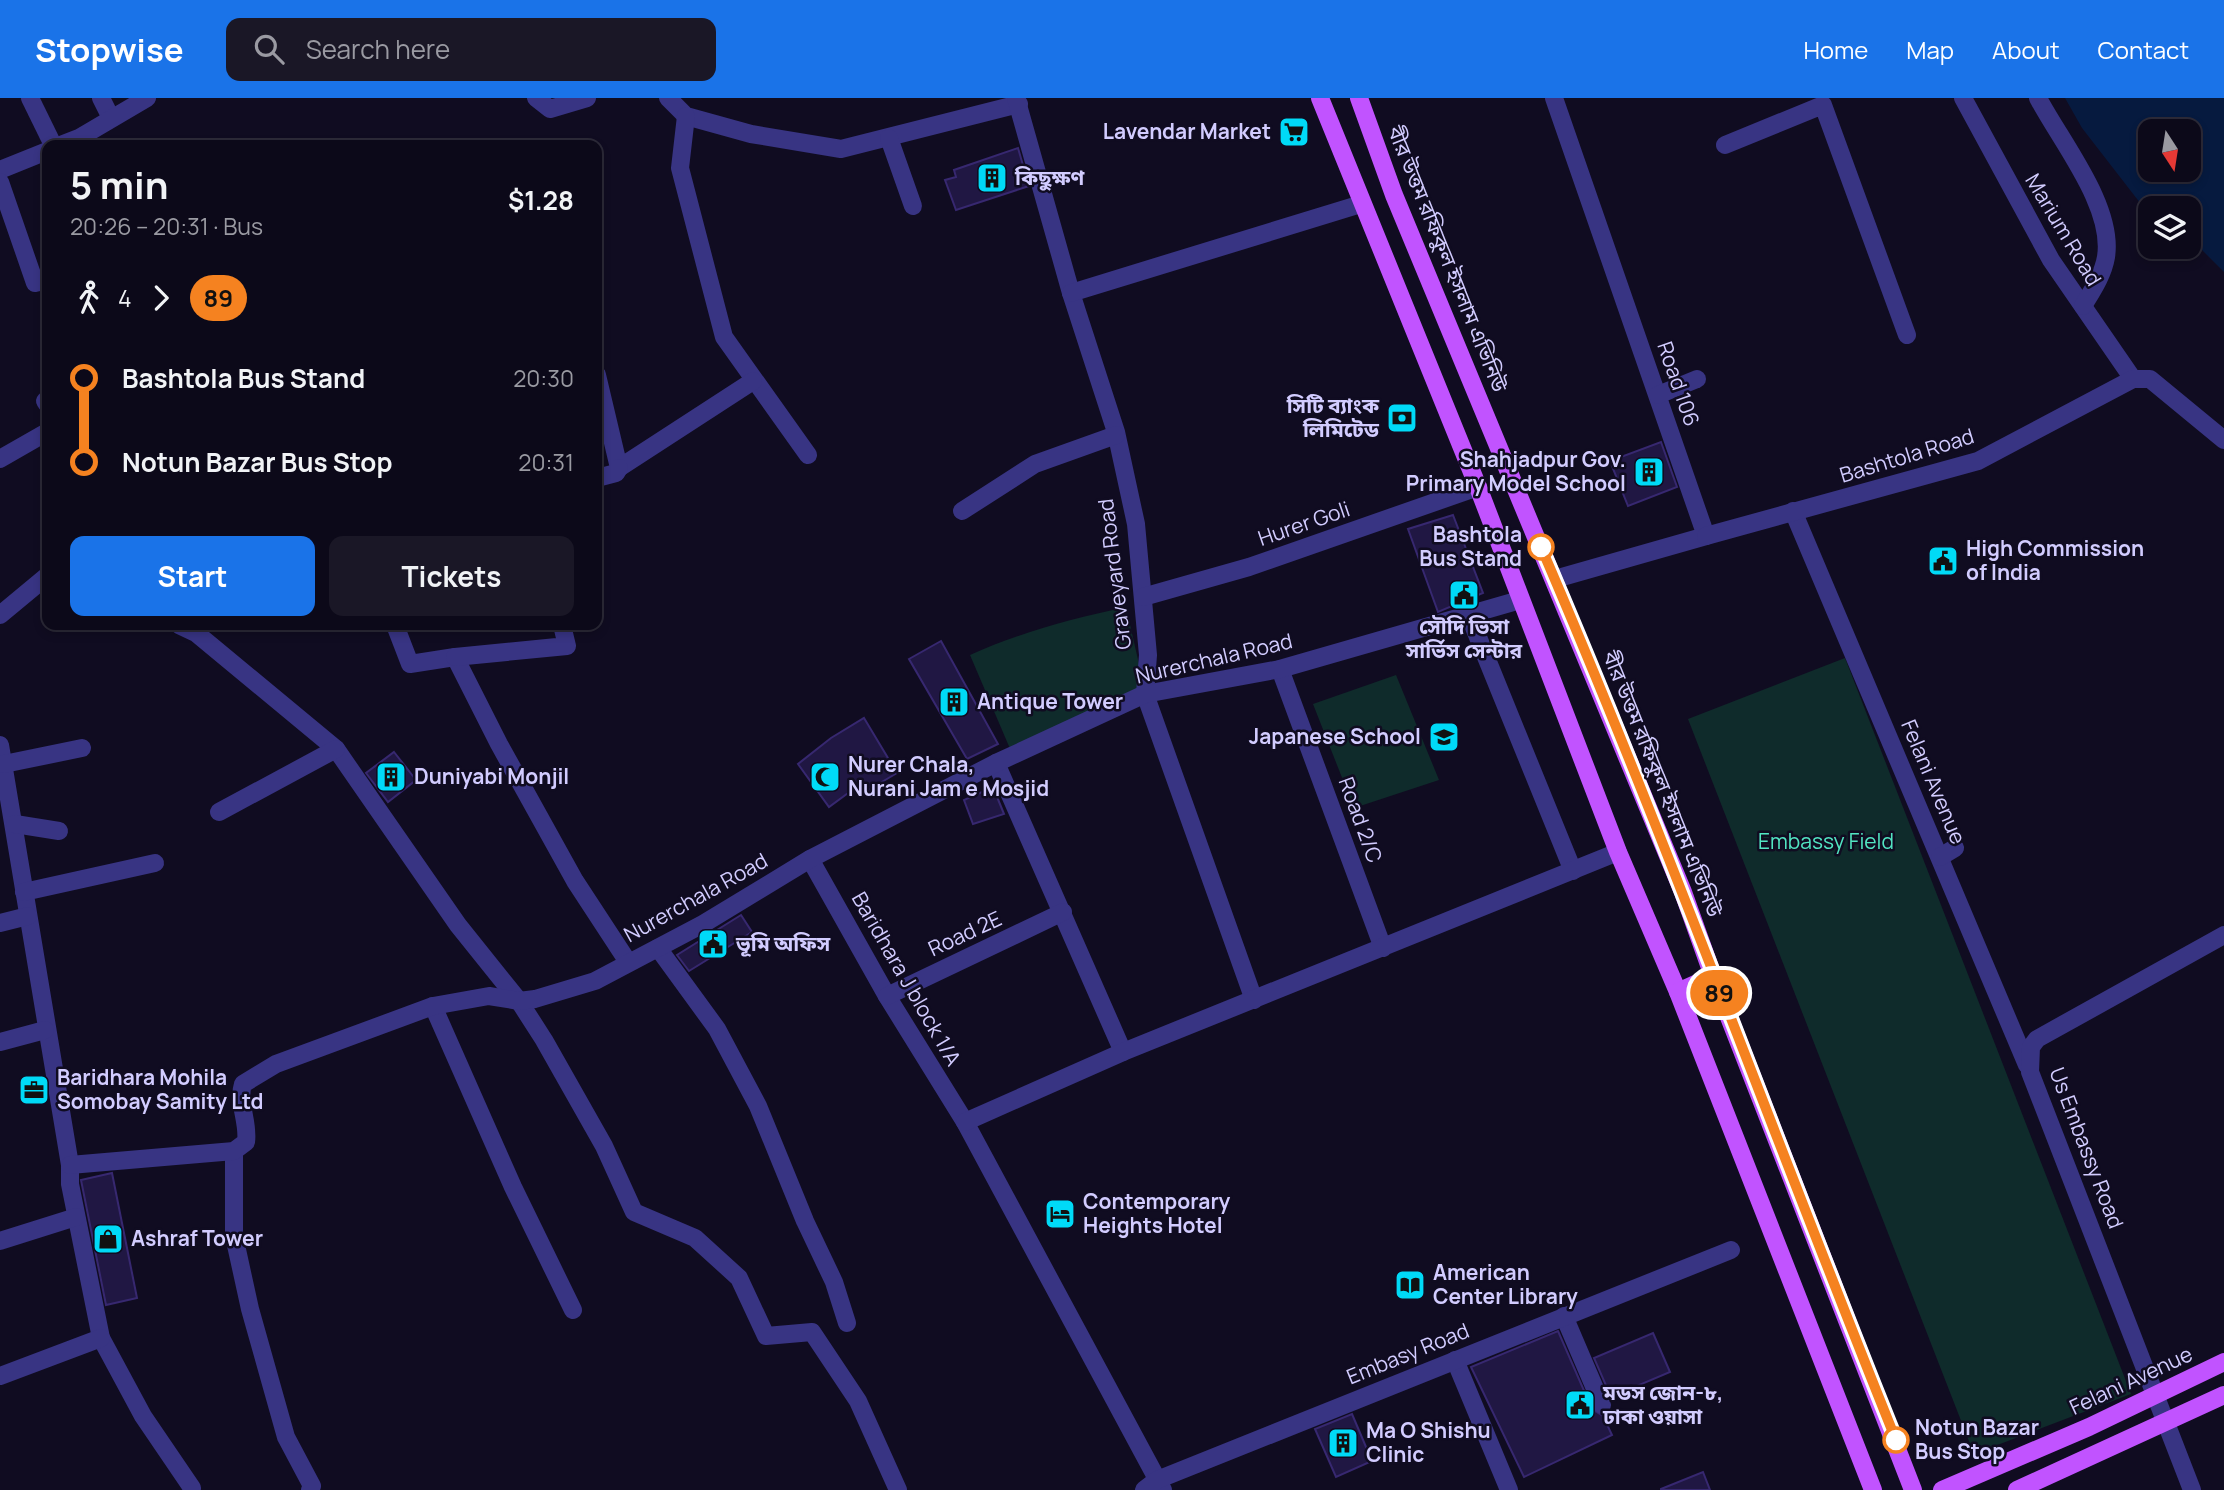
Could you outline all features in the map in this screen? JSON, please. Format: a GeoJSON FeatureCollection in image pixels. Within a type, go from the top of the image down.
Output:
{"type":"FeatureCollection","features":[{"type":"Feature","properties":{"kind":"main road"},"geometry":{"type":"LineString","coordinates":[[1320,98],[1478,487],[1618,852],[1678,992],[1873,1490]]}},
{"type":"Feature","properties":{"kind":"main road","name":"বীর উত্তম রফিকুল ইসলাম এভিনিউ"},"geometry":{"type":"LineString","coordinates":[[1359,98],[1394,195],[1683,891],[1713,976],[1913,1490]]}},
{"type":"Feature","properties":{"kind":"main road"},"geometry":{"type":"LineString","coordinates":[[1678,992],[1713,976]]}},
{"type":"Feature","properties":{"kind":"main road","name":"Felani Avenue"},"geometry":{"type":"LineString","coordinates":[[1942,1490],[2224,1362]]}},
{"type":"Feature","properties":{"kind":"main road"},"geometry":{"type":"LineString","coordinates":[[2017,1490],[2167,1424],[2224,1395]]}},
{"type":"Feature","properties":{"kind":"street"},"geometry":{"type":"LineString","coordinates":[[30,98],[51,140]]}},
{"type":"Feature","properties":{"kind":"street"},"geometry":{"type":"LineString","coordinates":[[101,98],[111,118]]}},
{"type":"Feature","properties":{"kind":"street"},"geometry":{"type":"LineString","coordinates":[[70,140],[147,98]]}},
{"type":"Feature","properties":{"kind":"street"},"geometry":{"type":"LineString","coordinates":[[536,98],[550,109],[587,98]]}},
{"type":"Feature","properties":{"kind":"street"},"geometry":{"type":"LineString","coordinates":[[667,98],[686,116],[751,134],[841,149],[1018,101]]}},
{"type":"Feature","properties":{"kind":"street","name":"Road 106"},"geometry":{"type":"LineString","coordinates":[[1554,98],[1706,536]]}},
{"type":"Feature","properties":{"kind":"street","name":"Marium Road"},"geometry":{"type":"LineString","coordinates":[[1963,98],[2051,260],[2083,306],[2142,379],[2224,440]]}},
{"type":"Feature","properties":{"kind":"street"},"geometry":{"type":"LineString","coordinates":[[2038,98],[2096,200],[2107,234],[2106,258],[2096,284],[2083,306]]}},
{"type":"Feature","properties":{"kind":"street","name":"Graveyard Road"},"geometry":{"type":"LineString","coordinates":[[1018,101],[1071,293],[1116,435],[1136,524],[1148,654],[1145,694],[1254,1000]]}},
{"type":"Feature","properties":{"kind":"street"},"geometry":{"type":"LineString","coordinates":[[1725,145],[1823,105],[1907,335]]}},
{"type":"Feature","properties":{"kind":"street"},"geometry":{"type":"LineString","coordinates":[[686,116],[680,168],[701,257],[724,337],[808,455]]}},
{"type":"Feature","properties":{"kind":"street"},"geometry":{"type":"LineString","coordinates":[[889,138],[913,206]]}},
{"type":"Feature","properties":{"kind":"street"},"geometry":{"type":"LineString","coordinates":[[0,170],[42,152]]}},
{"type":"Feature","properties":{"kind":"street"},"geometry":{"type":"LineString","coordinates":[[0,182],[35,283],[42,281]]}},
{"type":"Feature","properties":{"kind":"street"},"geometry":{"type":"LineString","coordinates":[[1071,293],[1361,204]]}},
{"type":"Feature","properties":{"kind":"street"},"geometry":{"type":"LineString","coordinates":[[1658,395],[1698,379]]}},
{"type":"Feature","properties":{"kind":"street","name":"Bashtola Road"},"geometry":{"type":"LineString","coordinates":[[1706,536],[1978,461],[2142,379]]}},
{"type":"Feature","properties":{"kind":"street"},"geometry":{"type":"LineString","coordinates":[[602,477],[616,473],[619,468],[753,381]]}},
{"type":"Feature","properties":{"kind":"street"},"geometry":{"type":"LineString","coordinates":[[602,396],[619,468]]}},
{"type":"Feature","properties":{"kind":"street"},"geometry":{"type":"LineString","coordinates":[[0,459],[42,435]]}},
{"type":"Feature","properties":{"kind":"street"},"geometry":{"type":"LineString","coordinates":[[961,512],[1035,464],[1116,435]]}},
{"type":"Feature","properties":{"kind":"street","name":"Hurer Goli"},"geometry":{"type":"LineString","coordinates":[[1143,597],[1250,567],[1478,487]]}},
{"type":"Feature","properties":{"kind":"street","name":"Felani Avenue"},"geometry":{"type":"LineString","coordinates":[[1793,511],[1948,852],[2030,1072]]}},
{"type":"Feature","properties":{"kind":"street"},"geometry":{"type":"LineString","coordinates":[[1555,579],[1706,536]]}},
{"type":"Feature","properties":{"kind":"street"},"geometry":{"type":"LineString","coordinates":[[0,615],[42,580]]}},
{"type":"Feature","properties":{"kind":"street","name":"Nurerchala Road"},"geometry":{"type":"LineString","coordinates":[[234,1151],[246,1142],[240,1094],[243,1084],[252,1076],[276,1064],[433,1006],[489,996],[519,1001],[561,994],[595,981],[658,948],[810,859],[996,764],[1145,694],[1280,669],[1520,600]]}},
{"type":"Feature","properties":{"kind":"street"},"geometry":{"type":"LineString","coordinates":[[1469,615],[1573,871]]}},
{"type":"Feature","properties":{"kind":"street"},"geometry":{"type":"LineString","coordinates":[[191,630],[336,749],[481,957],[519,1001],[583,1106],[634,1212],[695,1238],[739,1278],[766,1336],[812,1332],[858,1401],[898,1490]]}},
{"type":"Feature","properties":{"kind":"street"},"geometry":{"type":"LineString","coordinates":[[397,630],[410,664],[455,656],[568,646],[563,630]]}},
{"type":"Feature","properties":{"kind":"street"},"geometry":{"type":"LineString","coordinates":[[455,656],[499,744],[569,870],[628,962]]}},
{"type":"Feature","properties":{"kind":"street","name":"Road 2/C"},"geometry":{"type":"LineString","coordinates":[[1280,669],[1383,948]]}},
{"type":"Feature","properties":{"kind":"street"},"geometry":{"type":"LineString","coordinates":[[0,745],[15,824],[45,1030],[70,1165],[76,1217],[101,1338],[143,1416],[192,1488]]}},
{"type":"Feature","properties":{"kind":"street"},"geometry":{"type":"LineString","coordinates":[[4,764],[82,748]]}},
{"type":"Feature","properties":{"kind":"street"},"geometry":{"type":"LineString","coordinates":[[219,812],[336,749]]}},
{"type":"Feature","properties":{"kind":"street"},"geometry":{"type":"LineString","coordinates":[[996,764],[1123,1052]]}},
{"type":"Feature","properties":{"kind":"street"},"geometry":{"type":"LineString","coordinates":[[15,824],[60,831]]}},
{"type":"Feature","properties":{"kind":"street"},"geometry":{"type":"LineString","coordinates":[[965,1122],[1123,1052],[1618,852]]}},
{"type":"Feature","properties":{"kind":"street","name":"Baridhara J block 1/A"},"geometry":{"type":"LineString","coordinates":[[810,859],[887,996],[965,1122],[1155,1487]]}},
{"type":"Feature","properties":{"kind":"street"},"geometry":{"type":"LineString","coordinates":[[24,892],[155,863]]}},
{"type":"Feature","properties":{"kind":"street","name":"Road 2E"},"geometry":{"type":"LineString","coordinates":[[887,996],[1063,912]]}},
{"type":"Feature","properties":{"kind":"street"},"geometry":{"type":"LineString","coordinates":[[0,923],[28,916]]}},
{"type":"Feature","properties":{"kind":"street","name":"Us Embassy Road"},"geometry":{"type":"LineString","coordinates":[[2192,1490],[2030,1072],[2031,1047],[2038,1039],[2224,935]]}},
{"type":"Feature","properties":{"kind":"street"},"geometry":{"type":"LineString","coordinates":[[658,948],[717,1029],[758,1107],[834,1282],[847,1323]]}},
{"type":"Feature","properties":{"kind":"street"},"geometry":{"type":"LineString","coordinates":[[433,1006],[513,1187],[573,1310]]}},
{"type":"Feature","properties":{"kind":"street"},"geometry":{"type":"LineString","coordinates":[[0,1042],[45,1030]]}},
{"type":"Feature","properties":{"kind":"street"},"geometry":{"type":"LineString","coordinates":[[70,1165],[234,1151],[234,1236],[286,1437],[312,1486],[310,1490]]}},
{"type":"Feature","properties":{"kind":"street"},"geometry":{"type":"LineString","coordinates":[[0,1241],[76,1217]]}},
{"type":"Feature","properties":{"kind":"street","name":"Embasy Road"},"geometry":{"type":"LineString","coordinates":[[1155,1487],[1455,1360],[1731,1250]]}},
{"type":"Feature","properties":{"kind":"street"},"geometry":{"type":"LineString","coordinates":[[1564,1316],[1602,1405]]}},
{"type":"Feature","properties":{"kind":"street"},"geometry":{"type":"LineString","coordinates":[[0,1376],[101,1338]]}},
{"type":"Feature","properties":{"kind":"street"},"geometry":{"type":"LineString","coordinates":[[1455,1360],[1507,1489]]}},
{"type":"Feature","properties":{"kind":"green space"},"geometry":{"type":"Polygon","coordinates":[[[1126,607],[1144,686],[1011,751],[970,655],[1046,627],[1126,607]]]}},
{"type":"Feature","properties":{"kind":"green space","name":"Embassy Field"},"geometry":{"type":"Polygon","coordinates":[[[1845,658],[2131,1394],[1974,1454],[1688,719],[1845,658]]]}},
{"type":"Feature","properties":{"kind":"green space"},"geometry":{"type":"Polygon","coordinates":[[[1396,675],[1439,780],[1354,808],[1313,704],[1396,675]]]}},
{"type":"Feature","properties":{"kind":"water"},"geometry":{"type":"Polygon","coordinates":[[[2065,98],[2224,98],[2224,272],[2201,249],[2201,196],[2138,196],[2138,200],[2082,128],[2065,98]]]}},
{"type":"Feature","properties":{"kind":"building","name":"কিছুক্ষণ"},"geometry":{"type":"Polygon","coordinates":[[[1018,148],[1029,186],[956,210],[945,180],[956,177],[954,170],[1018,148]]]}},
{"type":"Feature","properties":{"kind":"building","name":"Shahjadpur Gov. Primary Model School"},"geometry":{"type":"Polygon","coordinates":[[[1661,442],[1677,487],[1628,506],[1610,461],[1661,442]]]}},
{"type":"Feature","properties":{"kind":"building"},"geometry":{"type":"Polygon","coordinates":[[[1453,515],[1483,593],[1438,612],[1408,529],[1453,515]]]}},
{"type":"Feature","properties":{"kind":"building","name":"Antique Tower"},"geometry":{"type":"Polygon","coordinates":[[[941,641],[998,744],[967,759],[909,659],[941,641]]]}},
{"type":"Feature","properties":{"kind":"building"},"geometry":{"type":"Polygon","coordinates":[[[864,718],[897,773],[863,793],[859,785],[829,807],[798,764],[831,738],[864,718]]]}},
{"type":"Feature","properties":{"kind":"building","name":"Duniyabi Monjil"},"geometry":{"type":"Polygon","coordinates":[[[394,752],[416,780],[388,802],[366,773],[394,752]]]}},
{"type":"Feature","properties":{"kind":"building"},"geometry":{"type":"Polygon","coordinates":[[[993,787],[1004,814],[973,824],[964,800],[993,787]]]}},
{"type":"Feature","properties":{"kind":"building","name":"ভূমি অফিস"},"geometry":{"type":"Polygon","coordinates":[[[741,915],[752,932],[689,971],[677,955],[741,915]]]}},
{"type":"Feature","properties":{"kind":"building","name":"Ashraf Tower"},"geometry":{"type":"Polygon","coordinates":[[[112,1173],[137,1298],[106,1305],[81,1180],[112,1173]]]}},
{"type":"Feature","properties":{"kind":"building","name":"মডস জোন-৮, ঢাকা ওয়াসা"},"geometry":{"type":"Polygon","coordinates":[[[1558,1331],[1592,1409],[1603,1416],[1612,1435],[1524,1477],[1471,1367],[1558,1331]]]}},
{"type":"Feature","properties":{"kind":"building"},"geometry":{"type":"Polygon","coordinates":[[[1653,1333],[1670,1372],[1611,1397],[1594,1358],[1653,1333]]]}},
{"type":"Feature","properties":{"kind":"building","name":"Ma O Shishu Clinic"},"geometry":{"type":"Polygon","coordinates":[[[1352,1414],[1372,1461],[1336,1477],[1315,1429],[1352,1414]]]}},
{"type":"Feature","properties":{"kind":"building"},"geometry":{"type":"Polygon","coordinates":[[[1703,1472],[1710,1490],[1661,1490],[1661,1489],[1703,1472]]]}},
{"type":"Feature","properties":{"kind":"bus line","name":"89"},"geometry":{"type":"LineString","coordinates":[[1541,547],[1683,891],[1754,1082],[1896,1440]]}},
{"type":"Feature","properties":{"kind":"place","name":"Lavendar Market"},"geometry":{"type":"Point","coordinates":[1294,132]}},
{"type":"Feature","properties":{"kind":"place","name":"কিছুক্ষণ"},"geometry":{"type":"Point","coordinates":[992,178]}},
{"type":"Feature","properties":{"kind":"place","name":"সিটি ব্যাংক লিমিটেড"},"geometry":{"type":"Point","coordinates":[1402,418]}},
{"type":"Feature","properties":{"kind":"place","name":"Shahjadpur Gov. Primary Model School"},"geometry":{"type":"Point","coordinates":[1649,472]}},
{"type":"Feature","properties":{"kind":"place","name":"Bashtola Bus Stand"},"geometry":{"type":"Point","coordinates":[1541,547]}},
{"type":"Feature","properties":{"kind":"place","name":"High Commission of India"},"geometry":{"type":"Point","coordinates":[1943,561]}},
{"type":"Feature","properties":{"kind":"place","name":"সৌদি ভিসা সার্ভিস সেন্টার"},"geometry":{"type":"Point","coordinates":[1464,595]}},
{"type":"Feature","properties":{"kind":"place","name":"Antique Tower"},"geometry":{"type":"Point","coordinates":[954,702]}},
{"type":"Feature","properties":{"kind":"place","name":"Japanese School"},"geometry":{"type":"Point","coordinates":[1444,737]}},
{"type":"Feature","properties":{"kind":"place","name":"Duniyabi Monjil"},"geometry":{"type":"Point","coordinates":[391,777]}},
{"type":"Feature","properties":{"kind":"place","name":"Nurer Chala, Nurani Jam e Mosjid"},"geometry":{"type":"Point","coordinates":[825,777]}},
{"type":"Feature","properties":{"kind":"place","name":"ভূমি অফিস"},"geometry":{"type":"Point","coordinates":[713,944]}},
{"type":"Feature","properties":{"kind":"place","name":"Baridhara Mohila Somobay Samity Ltd"},"geometry":{"type":"Point","coordinates":[34,1090]}},
{"type":"Feature","properties":{"kind":"place","name":"Contemporary Heights Hotel"},"geometry":{"type":"Point","coordinates":[1060,1214]}},
{"type":"Feature","properties":{"kind":"place","name":"Ashraf Tower"},"geometry":{"type":"Point","coordinates":[108,1239]}},
{"type":"Feature","properties":{"kind":"place","name":"American Center Library"},"geometry":{"type":"Point","coordinates":[1410,1285]}},
{"type":"Feature","properties":{"kind":"place","name":"মডস জোন-৮, ঢাকা ওয়াসা"},"geometry":{"type":"Point","coordinates":[1580,1405]}},
{"type":"Feature","properties":{"kind":"place","name":"Notun Bazar Bus Stop"},"geometry":{"type":"Point","coordinates":[1896,1440]}},
{"type":"Feature","properties":{"kind":"place","name":"Ma O Shishu Clinic"},"geometry":{"type":"Point","coordinates":[1343,1443]}}]}
